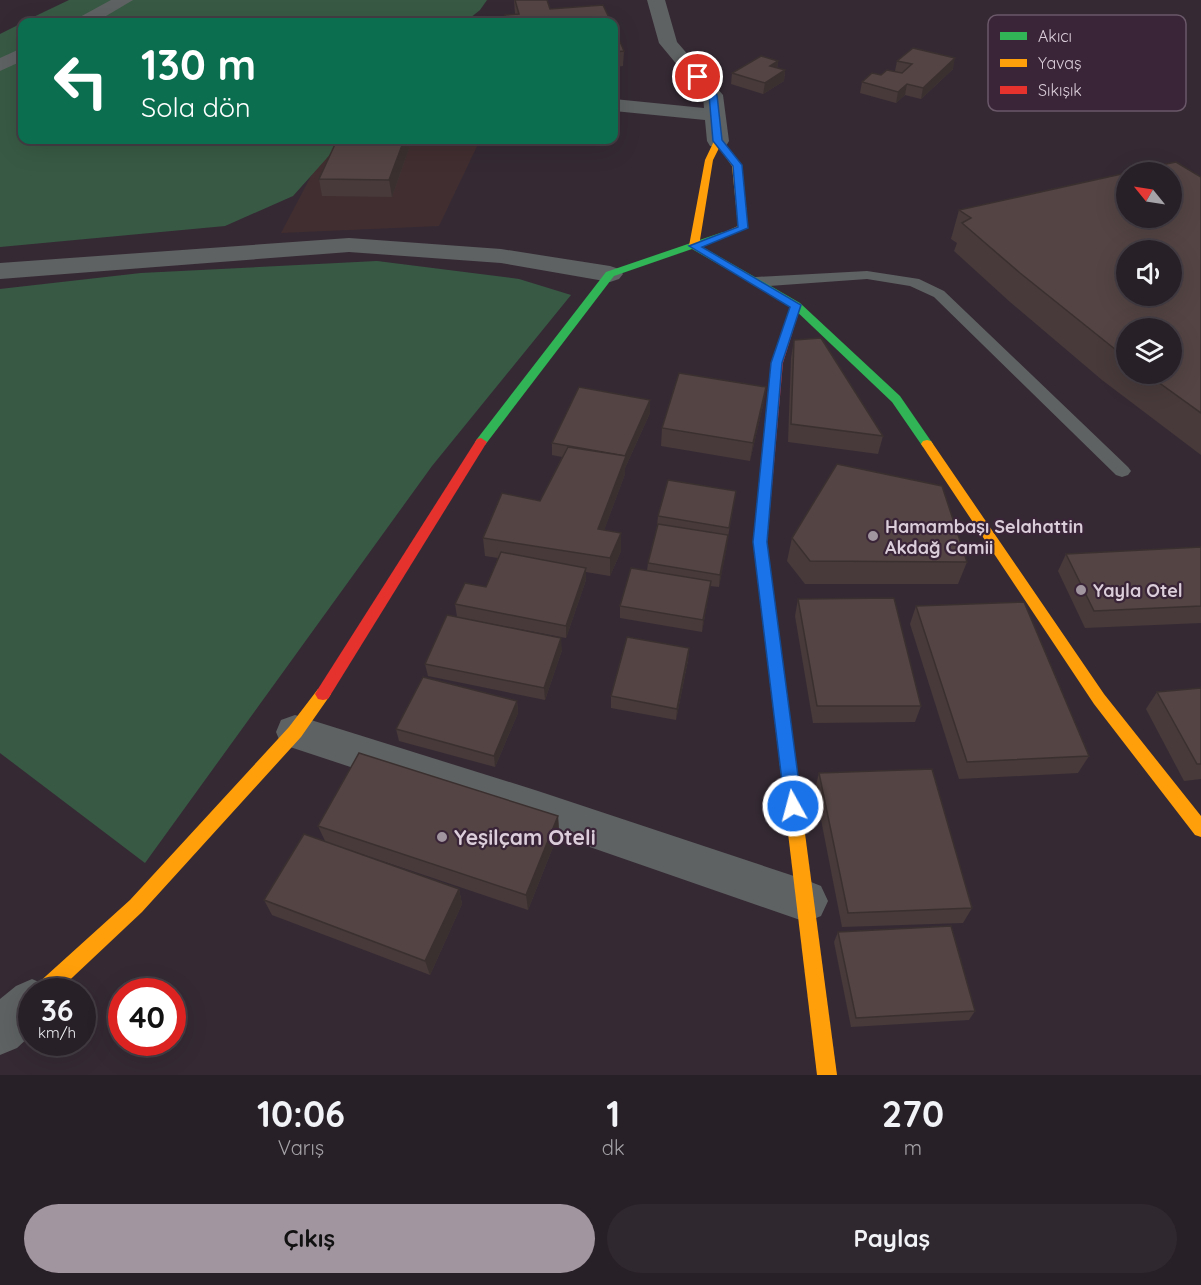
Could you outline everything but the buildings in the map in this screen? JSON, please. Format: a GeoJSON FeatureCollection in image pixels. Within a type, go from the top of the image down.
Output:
{"type":"FeatureCollection","features":[{"type":"Feature","properties":{"kind":"street"},"geometry":{"type":"LineString","coordinates":[[91,18],[124,0]]}},
{"type":"Feature","properties":{"kind":"street"},"geometry":{"type":"LineString","coordinates":[[656,0],[668,43],[713,95],[718,141],[709,160],[694,246]]}},
{"type":"Feature","properties":{"kind":"street"},"geometry":{"type":"LineString","coordinates":[[0,64],[18,56]]}},
{"type":"Feature","properties":{"kind":"street"},"geometry":{"type":"LineString","coordinates":[[618,105],[716,115]]}},
{"type":"Feature","properties":{"kind":"street"},"geometry":{"type":"LineString","coordinates":[[0,271],[349,245],[501,256],[610,274],[743,228],[737,165],[718,141]]}},
{"type":"Feature","properties":{"kind":"street"},"geometry":{"type":"LineString","coordinates":[[694,246],[796,305],[896,399],[1099,699],[1201,829]]}},
{"type":"Feature","properties":{"kind":"street"},"geometry":{"type":"LineString","coordinates":[[58,978],[136,906],[295,732],[327,689],[471,455],[610,274]]}},
{"type":"Feature","properties":{"kind":"street"},"geometry":{"type":"LineString","coordinates":[[796,305],[777,363],[760,542],[827,1075]]}},
{"type":"Feature","properties":{"kind":"street"},"geometry":{"type":"LineString","coordinates":[[295,732],[806,900]]}},
{"type":"Feature","properties":{"kind":"street"},"geometry":{"type":"LineString","coordinates":[[0,1031],[18,1015]]}},
{"type":"Feature","properties":{"kind":"lane"},"geometry":{"type":"LineString","coordinates":[[756,282],[867,275],[914,282],[939,294],[1122,471]]}},
{"type":"Feature","properties":{"kind":"shaded area"},"geometry":{"type":"Polygon","coordinates":[[[328,144],[478,144],[439,226],[281,233],[328,144]]]}},
{"type":"Feature","properties":{"kind":"green space"},"geometry":{"type":"Polygon","coordinates":[[[69,0],[487,0],[470,18],[31,18],[69,0]]]}},
{"type":"Feature","properties":{"kind":"green space"},"geometry":{"type":"Polygon","coordinates":[[[18,25],[18,144],[339,144],[293,196],[225,226],[0,247],[0,34],[18,25]]]}},
{"type":"Feature","properties":{"kind":"green space"},"geometry":{"type":"Polygon","coordinates":[[[377,261],[519,279],[571,295],[432,466],[145,863],[0,753],[0,289],[141,273],[377,261]]]}},
{"type":"Feature","properties":{"kind":"traffic: fast"},"geometry":{"type":"LineString","coordinates":[[481,442],[610,274],[723,235]]}},
{"type":"Feature","properties":{"kind":"traffic: fast"},"geometry":{"type":"LineString","coordinates":[[694,246],[796,305],[896,399],[927,444]]}},
{"type":"Feature","properties":{"kind":"traffic: slow"},"geometry":{"type":"LineString","coordinates":[[694,246],[709,160],[718,141],[737,166],[743,228],[723,235]]}},
{"type":"Feature","properties":{"kind":"traffic: slow"},"geometry":{"type":"LineString","coordinates":[[927,444],[1099,699],[1201,829]]}},
{"type":"Feature","properties":{"kind":"traffic: slow"},"geometry":{"type":"LineString","coordinates":[[58,978],[136,906],[295,732],[323,694]]}},
{"type":"Feature","properties":{"kind":"traffic: slow"},"geometry":{"type":"LineString","coordinates":[[787,758],[827,1075]]}},
{"type":"Feature","properties":{"kind":"traffic: jam"},"geometry":{"type":"LineString","coordinates":[[787,758],[760,542],[777,363],[796,305]]}},
{"type":"Feature","properties":{"kind":"traffic: jam"},"geometry":{"type":"LineString","coordinates":[[323,694],[481,442]]}},
{"type":"Feature","properties":{"kind":"place","name":"Hamambaşı Selahattin Akdağ Camii"},"geometry":{"type":"Point","coordinates":[873,536]}},
{"type":"Feature","properties":{"kind":"place","name":"Yayla Otel"},"geometry":{"type":"Point","coordinates":[1081,590]}},
{"type":"Feature","properties":{"kind":"place","name":"Yeşilçam Oteli"},"geometry":{"type":"Point","coordinates":[442,837]}},
{"type":"Feature","properties":{"kind":"route"},"geometry":{"type":"LineString","coordinates":[[698,77],[713,95],[718,141],[737,165],[743,228],[694,246],[796,305],[777,363],[760,542],[793,806]]}}]}
